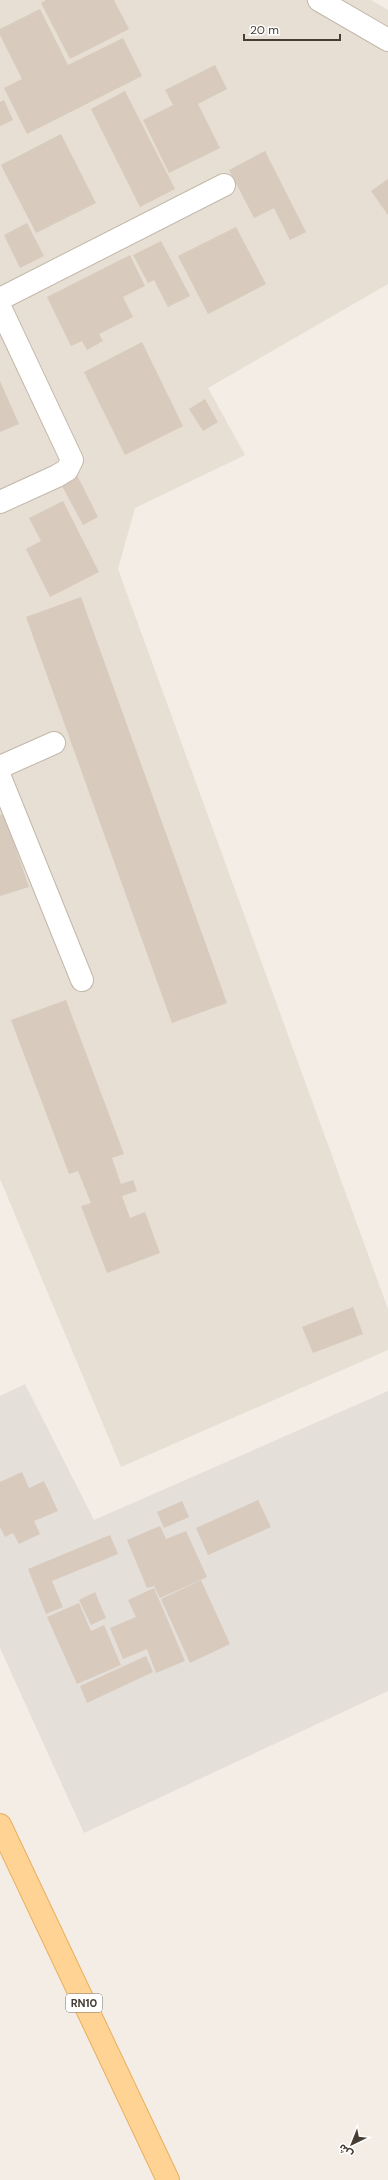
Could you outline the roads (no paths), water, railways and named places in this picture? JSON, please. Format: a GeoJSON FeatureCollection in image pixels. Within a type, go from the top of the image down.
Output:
{"type":"FeatureCollection","features":[{"type":"Feature","properties":{"kind":"main road","name":"RN10"},"geometry":{"type":"LineString","coordinates":[[0,1825],[168,2180]]}},
{"type":"Feature","properties":{"kind":"street"},"geometry":{"type":"LineString","coordinates":[[319,0],[388,40]]}},
{"type":"Feature","properties":{"kind":"street"},"geometry":{"type":"LineString","coordinates":[[0,299],[224,185]]}},
{"type":"Feature","properties":{"kind":"street"},"geometry":{"type":"LineString","coordinates":[[0,307],[72,460],[67,470],[57,476],[0,502]]}},
{"type":"Feature","properties":{"kind":"street"},"geometry":{"type":"LineString","coordinates":[[0,766],[54,743]]}},
{"type":"Feature","properties":{"kind":"street"},"geometry":{"type":"LineString","coordinates":[[0,777],[82,980]]}}]}
